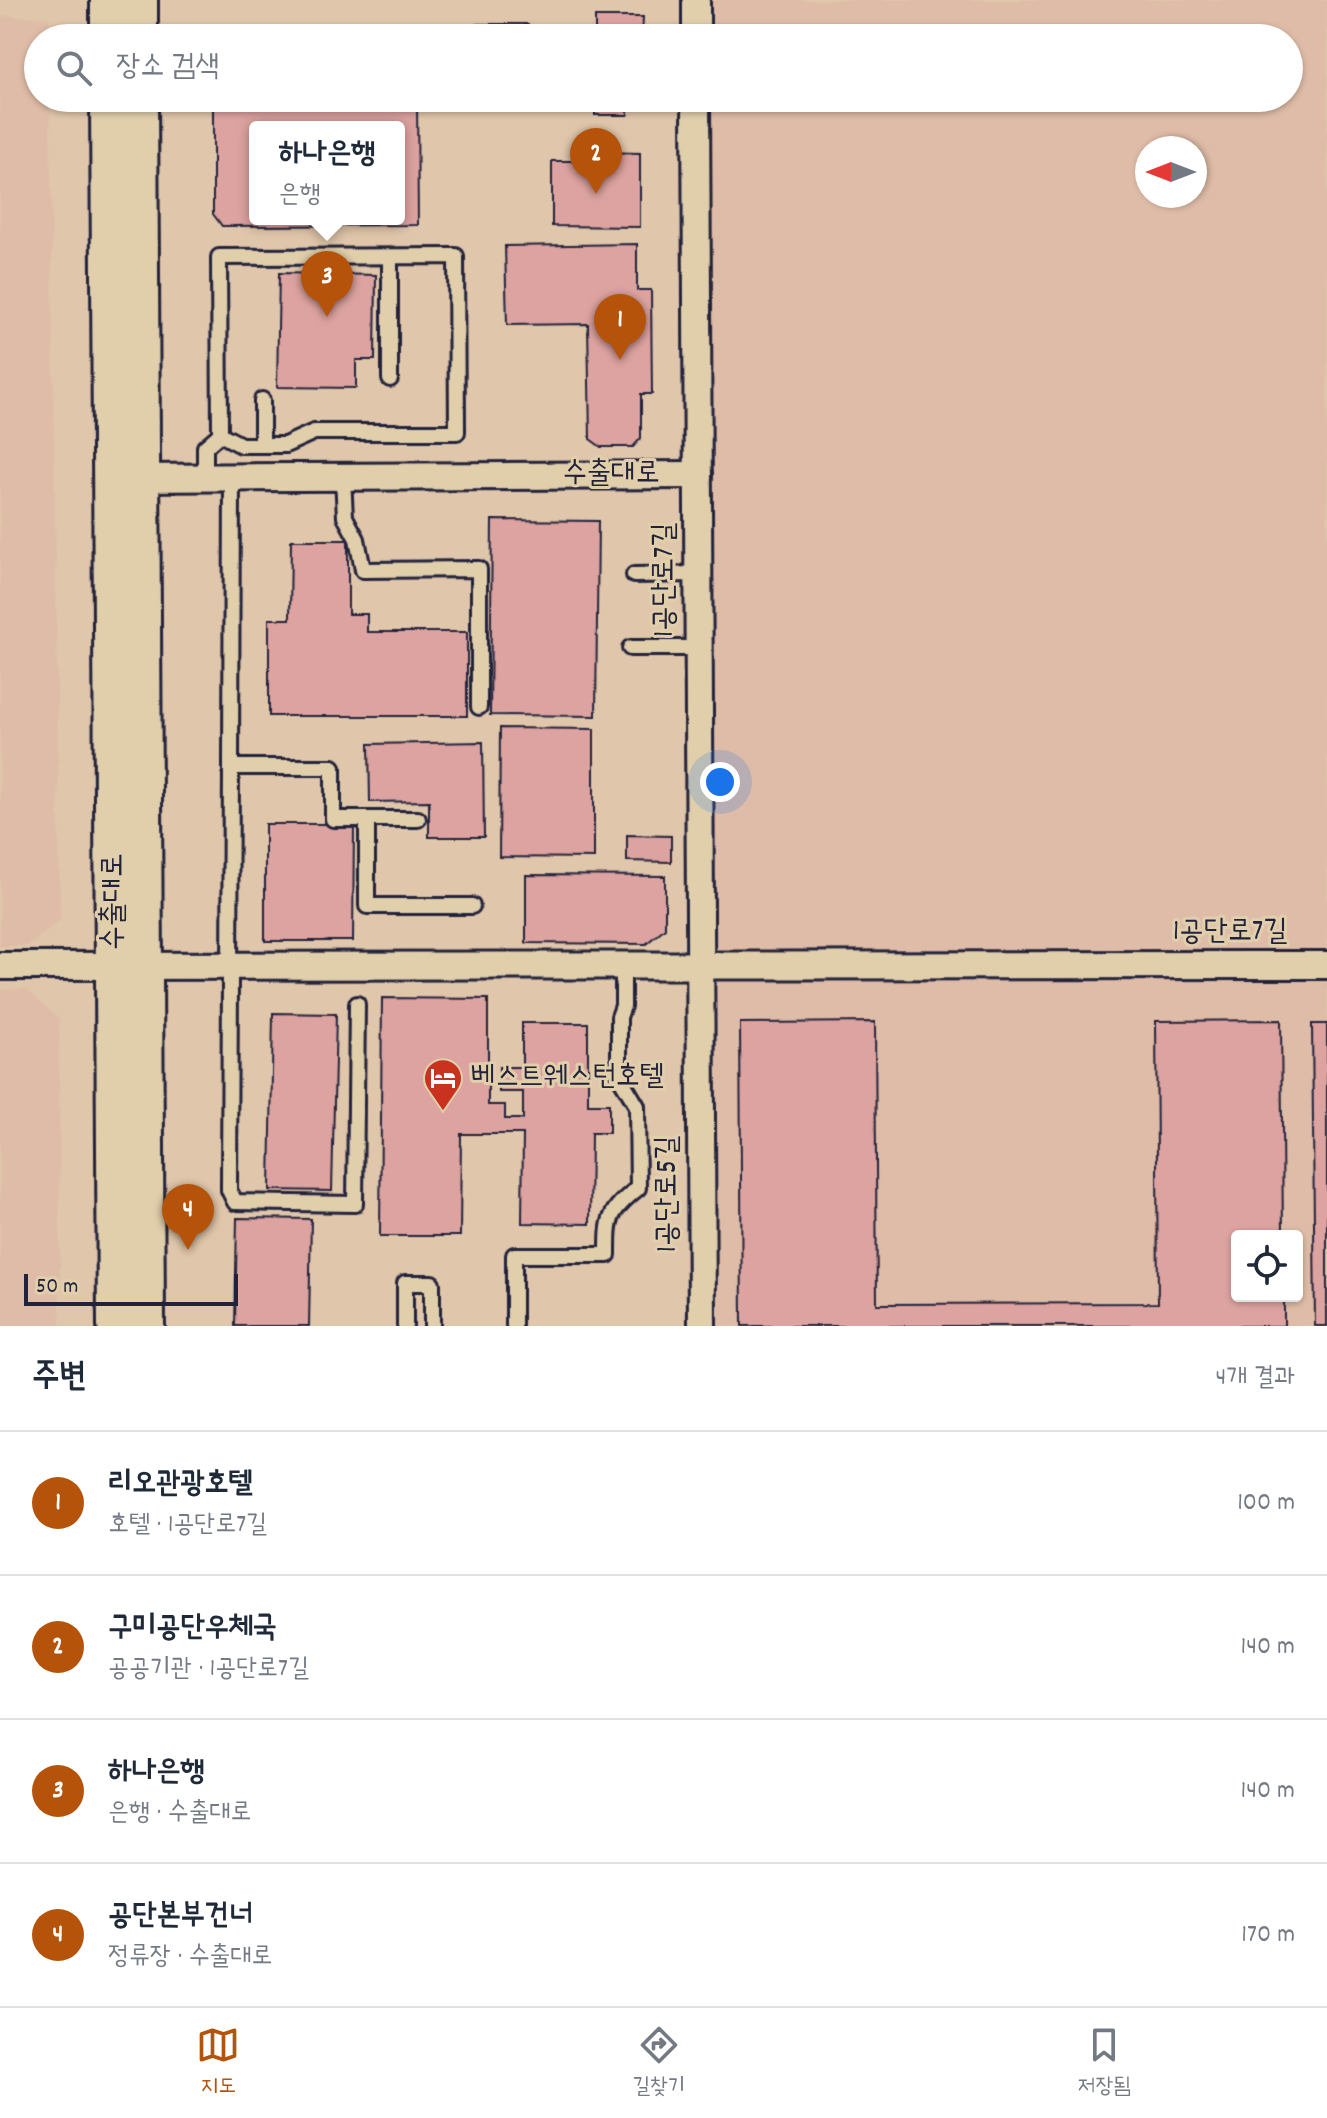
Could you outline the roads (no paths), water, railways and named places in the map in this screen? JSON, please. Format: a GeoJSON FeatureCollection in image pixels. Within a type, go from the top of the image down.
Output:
{"type":"FeatureCollection","features":[{"type":"Feature","properties":{"kind":"main road"},"geometry":{"type":"LineString","coordinates":[[110,0],[110,24]]}},
{"type":"Feature","properties":{"kind":"main road"},"geometry":{"type":"LineString","coordinates":[[138,0],[138,24]]}},
{"type":"Feature","properties":{"kind":"main road","name":"수출대로"},"geometry":{"type":"LineString","coordinates":[[111,112],[126,478],[129,965],[145,1326]]}},
{"type":"Feature","properties":{"kind":"main road","name":"수출대로"},"geometry":{"type":"LineString","coordinates":[[126,478],[138,112]]}},
{"type":"Feature","properties":{"kind":"main road","name":"수출대로"},"geometry":{"type":"LineString","coordinates":[[117,1326],[129,965]]}},
{"type":"Feature","properties":{"kind":"street"},"geometry":{"type":"LineString","coordinates":[[696,0],[696,24]]}},
{"type":"Feature","properties":{"kind":"street","name":"1공단로7길"},"geometry":{"type":"LineString","coordinates":[[696,112],[700,965]]}},
{"type":"Feature","properties":{"kind":"street","name":"수출대로"},"geometry":{"type":"LineString","coordinates":[[126,478],[698,475]]}},
{"type":"Feature","properties":{"kind":"street","name":"1공단로5길"},"geometry":{"type":"LineString","coordinates":[[700,965],[702,1326]]}},
{"type":"Feature","properties":{"kind":"street","name":"1공단로7길"},"geometry":{"type":"LineString","coordinates":[[0,966],[1327,965]]}},
{"type":"Feature","properties":{"kind":"lane"},"geometry":{"type":"LineString","coordinates":[[205,478],[205,447],[220,434],[219,257],[456,256],[457,432],[314,432],[285,445],[241,445],[220,434]]}},
{"type":"Feature","properties":{"kind":"lane"},"geometry":{"type":"LineString","coordinates":[[390,257],[390,379]]}},
{"type":"Feature","properties":{"kind":"lane"},"geometry":{"type":"LineString","coordinates":[[262,400],[262,445]]}},
{"type":"Feature","properties":{"kind":"lane"},"geometry":{"type":"LineString","coordinates":[[343,477],[345,517],[357,539],[363,570],[479,569],[479,707]]}},
{"type":"Feature","properties":{"kind":"lane"},"geometry":{"type":"LineString","coordinates":[[232,478],[229,1190],[235,1202],[355,1204],[357,1004]]}},
{"type":"Feature","properties":{"kind":"lane"},"geometry":{"type":"LineString","coordinates":[[634,575],[698,574]]}},
{"type":"Feature","properties":{"kind":"lane"},"geometry":{"type":"LineString","coordinates":[[630,648],[699,648]]}},
{"type":"Feature","properties":{"kind":"lane"},"geometry":{"type":"LineString","coordinates":[[231,767],[333,767],[333,819],[418,819]]}},
{"type":"Feature","properties":{"kind":"lane"},"geometry":{"type":"LineString","coordinates":[[367,819],[367,906],[472,906]]}},
{"type":"Feature","properties":{"kind":"lane"},"geometry":{"type":"LineString","coordinates":[[514,1326],[514,1255],[608,1255],[608,1223],[620,1202],[638,1188],[637,1106],[619,1076],[623,965]]}},
{"type":"Feature","properties":{"kind":"lane"},"geometry":{"type":"LineString","coordinates":[[405,1326],[405,1283],[432,1283],[432,1326]]}},
{"type":"Feature","properties":{"kind":"place","name":"구미공단우체국"},"geometry":{"type":"Point","coordinates":[596,194]}},
{"type":"Feature","properties":{"kind":"place","name":"하나은행"},"geometry":{"type":"Point","coordinates":[327,317]}},
{"type":"Feature","properties":{"kind":"place","name":"리오관광호텔"},"geometry":{"type":"Point","coordinates":[620,360]}},
{"type":"Feature","properties":{"kind":"place","name":"베스트웨스턴호텔"},"geometry":{"type":"Point","coordinates":[443,1112]}},
{"type":"Feature","properties":{"kind":"place","name":"공단본부건너"},"geometry":{"type":"Point","coordinates":[188,1250]}}]}
